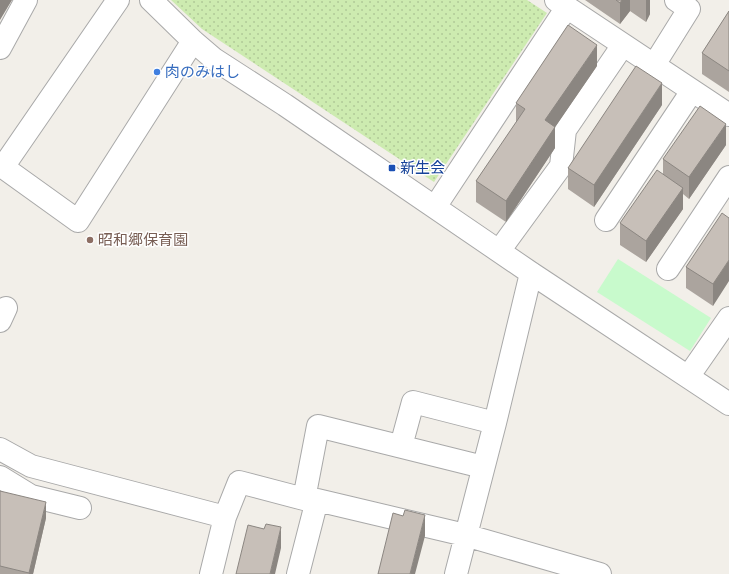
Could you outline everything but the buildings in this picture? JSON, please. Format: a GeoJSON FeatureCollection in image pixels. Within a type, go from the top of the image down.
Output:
{"type":"FeatureCollection","features":[{"type":"Feature","properties":{"kind":"street"},"geometry":{"type":"LineString","coordinates":[[0,48],[26,0]]}},
{"type":"Feature","properties":{"kind":"street"},"geometry":{"type":"LineString","coordinates":[[118,0],[2,166],[78,221],[193,41]]}},
{"type":"Feature","properties":{"kind":"street"},"geometry":{"type":"LineString","coordinates":[[151,0],[193,41],[214,59],[285,105],[531,273],[729,404]]}},
{"type":"Feature","properties":{"kind":"street"},"geometry":{"type":"LineString","coordinates":[[654,65],[689,9],[676,0]]}},
{"type":"Feature","properties":{"kind":"street"},"geometry":{"type":"LineString","coordinates":[[435,207],[561,4],[729,116]]}},
{"type":"Feature","properties":{"kind":"street"},"geometry":{"type":"LineString","coordinates":[[500,251],[561,166],[565,130],[624,45]]}},
{"type":"Feature","properties":{"kind":"street"},"geometry":{"type":"LineString","coordinates":[[606,220],[692,91]]}},
{"type":"Feature","properties":{"kind":"street"},"geometry":{"type":"LineString","coordinates":[[668,269],[729,177]]}},
{"type":"Feature","properties":{"kind":"street"},"geometry":{"type":"LineString","coordinates":[[456,574],[495,423],[531,273]]}},
{"type":"Feature","properties":{"kind":"street"},"geometry":{"type":"LineString","coordinates":[[688,377],[729,318]]}},
{"type":"Feature","properties":{"kind":"street"},"geometry":{"type":"LineString","coordinates":[[402,446],[413,402],[495,423]]}},
{"type":"Feature","properties":{"kind":"street"},"geometry":{"type":"LineString","coordinates":[[298,574],[310,499],[318,426],[483,467]]}},
{"type":"Feature","properties":{"kind":"street"},"geometry":{"type":"LineString","coordinates":[[0,449],[31,466],[225,517]]}},
{"type":"Feature","properties":{"kind":"street"},"geometry":{"type":"LineString","coordinates":[[0,477],[31,496],[80,508]]}},
{"type":"Feature","properties":{"kind":"street"},"geometry":{"type":"LineString","coordinates":[[211,574],[225,517],[239,482],[465,535],[600,574]]}},
{"type":"Feature","properties":{"kind":"green space"},"geometry":{"type":"Polygon","coordinates":[[[171,0],[527,0],[547,13],[434,182],[202,29],[171,0]]]}},
{"type":"Feature","properties":{"kind":"green space"},"geometry":{"type":"Polygon","coordinates":[[[618,259],[711,318],[690,351],[597,292],[618,259]]]}},
{"type":"Feature","properties":{"kind":"place","name":"肉のみはし"},"geometry":{"type":"Point","coordinates":[157,72]}},
{"type":"Feature","properties":{"kind":"place","name":"新生会"},"geometry":{"type":"Point","coordinates":[392,168]}},
{"type":"Feature","properties":{"kind":"place","name":"昭和郷保育園"},"geometry":{"type":"Point","coordinates":[90,240]}}]}
